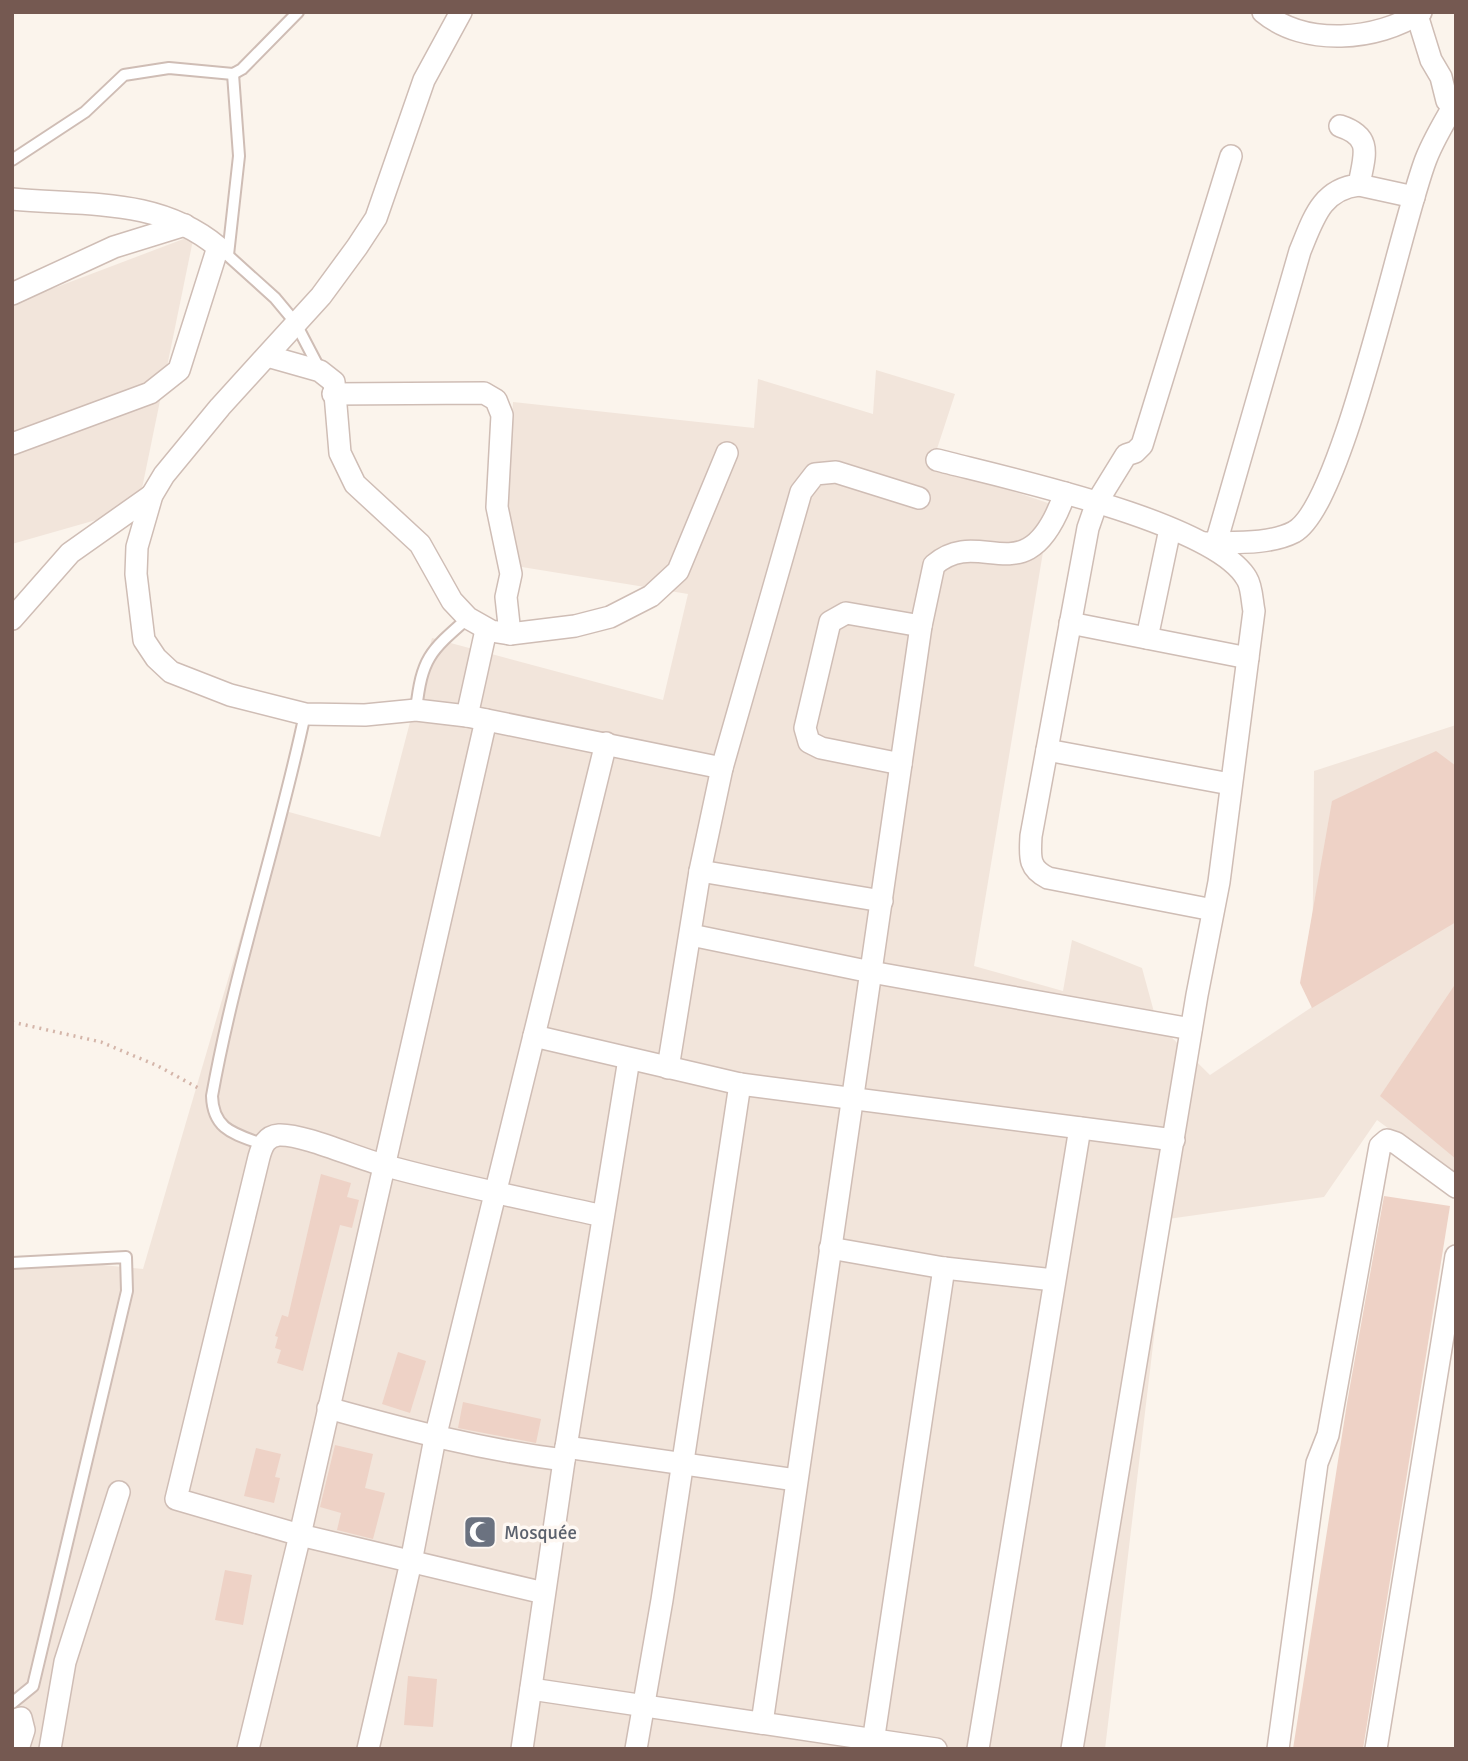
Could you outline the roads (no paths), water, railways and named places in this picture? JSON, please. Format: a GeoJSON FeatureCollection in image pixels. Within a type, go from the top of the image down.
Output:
{"type":"FeatureCollection","features":[{"type":"Feature","properties":{"kind":"street"},"geometry":{"type":"LineString","coordinates":[[461,12],[424,80],[376,218],[341,272],[164,474],[152,495],[137,547],[136,574],[144,640],[156,658],[171,672],[230,695],[305,714],[365,715],[416,710],[476,718],[722,768]]}},
{"type":"Feature","properties":{"kind":"street"},"geometry":{"type":"LineString","coordinates":[[937,460],[1097,502],[1210,543],[1255,541],[1296,531],[1320,501],[1346,434],[1426,159],[1454,108],[1447,101],[1441,77],[1431,60],[1419,13],[1398,25],[1348,36],[1293,30],[1263,12]]}},
{"type":"Feature","properties":{"kind":"street"},"geometry":{"type":"LineString","coordinates":[[1340,125],[1357,131],[1363,139],[1359,185]]}},
{"type":"Feature","properties":{"kind":"street"},"geometry":{"type":"LineString","coordinates":[[1213,910],[1048,877],[1035,871],[1030,860],[1031,836],[1046,750],[1088,528],[1097,502],[1126,455],[1135,453],[1142,445],[1231,156]]}},
{"type":"Feature","properties":{"kind":"street"},"geometry":{"type":"LineString","coordinates":[[1210,543],[1300,251],[1318,209],[1328,197],[1344,187],[1359,185],[1414,197]]}},
{"type":"Feature","properties":{"kind":"street"},"geometry":{"type":"LineString","coordinates":[[12,199],[127,206],[169,217],[223,251],[179,370],[169,381],[150,393],[12,444]]}},
{"type":"Feature","properties":{"kind":"street"},"geometry":{"type":"LineString","coordinates":[[12,293],[114,247],[184,225]]}},
{"type":"Feature","properties":{"kind":"street"},"geometry":{"type":"LineString","coordinates":[[267,356],[320,371],[334,382],[340,453],[355,484],[420,544],[452,601],[468,618],[486,630],[510,634],[610,617],[651,596],[678,571],[727,453]]}},
{"type":"Feature","properties":{"kind":"street"},"geometry":{"type":"LineString","coordinates":[[333,394],[484,393],[496,400],[502,415],[497,507],[511,574],[506,597],[510,634]]}},
{"type":"Feature","properties":{"kind":"street"},"geometry":{"type":"LineString","coordinates":[[668,1068],[700,870],[722,768],[804,485],[815,474],[836,472],[919,498]]}},
{"type":"Feature","properties":{"kind":"street"},"geometry":{"type":"LineString","coordinates":[[762,1723],[921,626],[934,565],[956,552],[1008,555],[1028,550],[1045,535],[1065,493]]}},
{"type":"Feature","properties":{"kind":"street"},"geometry":{"type":"LineString","coordinates":[[12,619],[70,553],[152,495]]}},
{"type":"Feature","properties":{"kind":"street"},"geometry":{"type":"LineString","coordinates":[[1147,638],[1170,529]]}},
{"type":"Feature","properties":{"kind":"street"},"geometry":{"type":"LineString","coordinates":[[1072,1749],[1191,1029],[1219,882],[1254,611],[1247,579],[1210,543]]}},
{"type":"Feature","properties":{"kind":"street"},"geometry":{"type":"LineString","coordinates":[[901,764],[821,748],[809,742],[805,728],[827,626],[834,618],[846,612],[921,626]]}},
{"type":"Feature","properties":{"kind":"street"},"geometry":{"type":"LineString","coordinates":[[1070,623],[1248,658]]}},
{"type":"Feature","properties":{"kind":"street"},"geometry":{"type":"LineString","coordinates":[[248,1749],[300,1535],[382,1165],[476,718],[486,630]]}},
{"type":"Feature","properties":{"kind":"street"},"geometry":{"type":"LineString","coordinates":[[368,1749],[411,1563],[435,1438],[493,1192],[606,743]]}},
{"type":"Feature","properties":{"kind":"street"},"geometry":{"type":"LineString","coordinates":[[1046,750],[1230,785]]}},
{"type":"Feature","properties":{"kind":"street"},"geometry":{"type":"LineString","coordinates":[[700,870],[882,901]]}},
{"type":"Feature","properties":{"kind":"street"},"geometry":{"type":"LineString","coordinates":[[691,935],[871,972],[1191,1029]]}},
{"type":"Feature","properties":{"kind":"street"},"geometry":{"type":"LineString","coordinates":[[534,1036],[740,1084],[852,1101],[1174,1140]]}},
{"type":"Feature","properties":{"kind":"street"},"geometry":{"type":"LineString","coordinates":[[522,1749],[565,1453],[629,1059]]}},
{"type":"Feature","properties":{"kind":"street"},"geometry":{"type":"LineString","coordinates":[[636,1749],[683,1463],[740,1084]]}},
{"type":"Feature","properties":{"kind":"street"},"geometry":{"type":"LineString","coordinates":[[978,1749],[1080,1128]]}},
{"type":"Feature","properties":{"kind":"street"},"geometry":{"type":"LineString","coordinates":[[544,1593],[300,1535],[176,1499],[262,1144],[278,1135],[295,1138],[382,1165],[603,1216]]}},
{"type":"Feature","properties":{"kind":"street"},"geometry":{"type":"LineString","coordinates":[[1278,1749],[1317,1463],[1328,1436],[1380,1146],[1387,1140],[1396,1143],[1456,1187]]}},
{"type":"Feature","properties":{"kind":"street"},"geometry":{"type":"LineString","coordinates":[[830,1248],[944,1268],[1054,1280]]}},
{"type":"Feature","properties":{"kind":"street"},"geometry":{"type":"LineString","coordinates":[[1376,1749],[1456,1256]]}},
{"type":"Feature","properties":{"kind":"street"},"geometry":{"type":"LineString","coordinates":[[873,1745],[944,1268]]}},
{"type":"Feature","properties":{"kind":"street"},"geometry":{"type":"LineString","coordinates":[[328,1408],[435,1438],[510,1453],[565,1453],[683,1463],[796,1480]]}},
{"type":"Feature","properties":{"kind":"street"},"geometry":{"type":"LineString","coordinates":[[50,1749],[65,1662],[119,1492]]}},
{"type":"Feature","properties":{"kind":"street"},"geometry":{"type":"LineString","coordinates":[[531,1689],[762,1723],[873,1745],[936,1749]]}},
{"type":"Feature","properties":{"kind":"street"},"geometry":{"type":"LineString","coordinates":[[12,1721],[21,1718],[24,1730],[19,1749]]}},
{"type":"Feature","properties":{"kind":"lane"},"geometry":{"type":"LineString","coordinates":[[12,160],[85,112],[124,75],[169,68],[233,75],[298,12]]}},
{"type":"Feature","properties":{"kind":"lane"},"geometry":{"type":"LineString","coordinates":[[233,75],[239,156],[223,251],[275,298],[295,323],[320,371]]}},
{"type":"Feature","properties":{"kind":"lane"},"geometry":{"type":"LineString","coordinates":[[416,710],[420,677],[428,658],[435,647],[468,618]]}},
{"type":"Feature","properties":{"kind":"lane"},"geometry":{"type":"LineString","coordinates":[[262,1144],[226,1131],[218,1123],[212,1096],[305,714]]}},
{"type":"Feature","properties":{"kind":"lane"},"geometry":{"type":"LineString","coordinates":[[12,1263],[126,1257],[127,1292],[33,1686],[12,1703]]}},
{"type":"Feature","properties":{"kind":"place","name":"Mosquée"},"geometry":{"type":"Point","coordinates":[480,1532]}}]}
